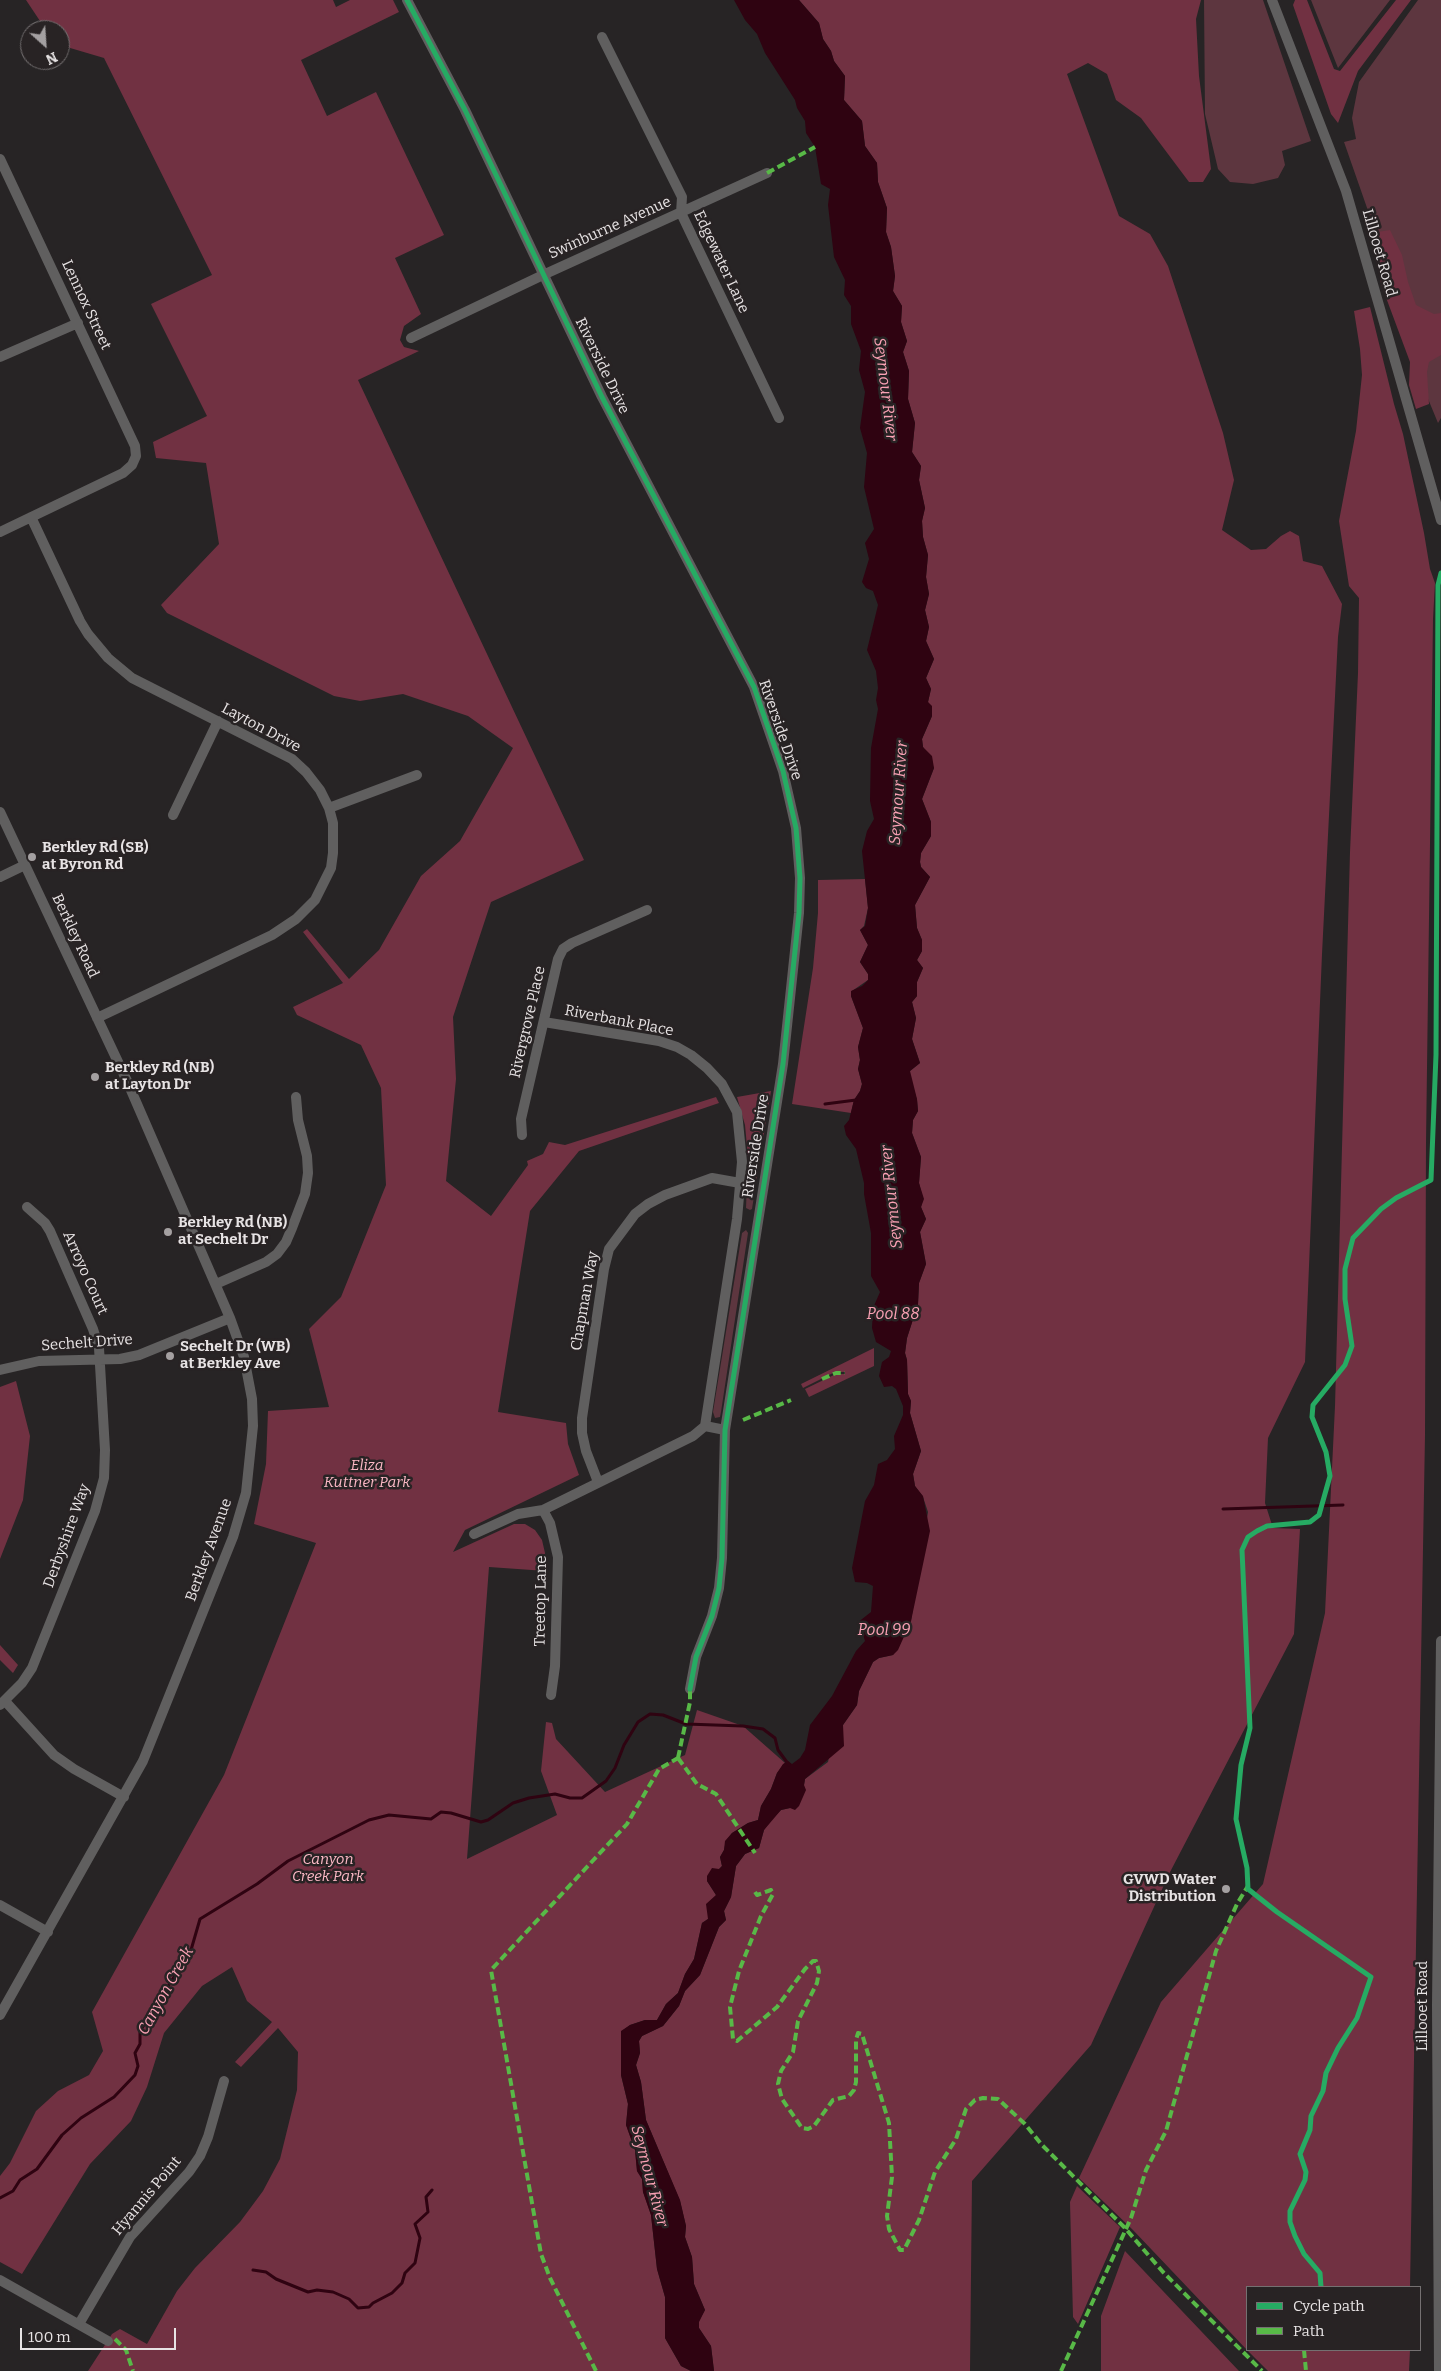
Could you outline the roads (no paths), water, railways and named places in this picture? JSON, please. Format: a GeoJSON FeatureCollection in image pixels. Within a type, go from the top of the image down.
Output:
{"type":"FeatureCollection","features":[{"type":"Feature","properties":{"kind":"street","name":"Riverside Drive"},"geometry":{"type":"LineString","coordinates":[[407,0],[465,110],[607,406],[712,603],[754,687],[773,740],[791,802],[798,848],[800,913],[783,1064],[756,1222],[725,1430],[722,1558],[719,1588],[712,1616],[696,1657],[690,1689]]}},
{"type":"Feature","properties":{"kind":"street","name":"Lillooet Road"},"geometry":{"type":"LineString","coordinates":[[1272,0],[1346,191],[1441,520]]}},
{"type":"Feature","properties":{"kind":"street","name":"Edgewater Lane"},"geometry":{"type":"LineString","coordinates":[[602,37],[682,197],[680,213],[780,418]]}},
{"type":"Feature","properties":{"kind":"street","name":"Lennox Street"},"geometry":{"type":"LineString","coordinates":[[0,160],[135,446],[136,456],[132,465],[123,473],[31,517]]}},
{"type":"Feature","properties":{"kind":"street","name":"Swinburne Avenue"},"geometry":{"type":"LineString","coordinates":[[411,338],[543,274],[767,173]]}},
{"type":"Feature","properties":{"kind":"street"},"geometry":{"type":"LineString","coordinates":[[0,186],[10,181]]}},
{"type":"Feature","properties":{"kind":"street"},"geometry":{"type":"LineString","coordinates":[[0,357],[78,323]]}},
{"type":"Feature","properties":{"kind":"street"},"geometry":{"type":"LineString","coordinates":[[0,532],[31,517]]}},
{"type":"Feature","properties":{"kind":"street","name":"Layton Drive"},"geometry":{"type":"LineString","coordinates":[[31,517],[80,621],[108,658],[132,678],[292,759],[314,781],[329,808],[334,836],[330,868],[315,900],[301,915],[272,935],[97,1018]]}},
{"type":"Feature","properties":{"kind":"street"},"geometry":{"type":"LineString","coordinates":[[172,815],[218,722]]}},
{"type":"Feature","properties":{"kind":"street"},"geometry":{"type":"LineString","coordinates":[[329,808],[417,775]]}},
{"type":"Feature","properties":{"kind":"street","name":"Berkley Road"},"geometry":{"type":"LineString","coordinates":[[0,812],[97,1018]]}},
{"type":"Feature","properties":{"kind":"street"},"geometry":{"type":"LineString","coordinates":[[0,877],[25,865]]}},
{"type":"Feature","properties":{"kind":"street","name":"Rivergrove Place"},"geometry":{"type":"LineString","coordinates":[[522,1135],[521,1119],[558,959],[564,949],[572,942],[647,910]]}},
{"type":"Feature","properties":{"kind":"street","name":"Berkley Avenue"},"geometry":{"type":"LineString","coordinates":[[0,2015],[124,1797],[159,1724],[233,1537],[246,1494],[252,1454],[252,1399],[244,1357],[216,1284],[97,1018]]}},
{"type":"Feature","properties":{"kind":"street","name":"Riverbank Place"},"geometry":{"type":"LineString","coordinates":[[544,1022],[659,1041],[677,1047],[702,1064],[722,1084],[737,1112],[742,1162],[740,1182]]}},
{"type":"Feature","properties":{"kind":"street"},"geometry":{"type":"LineString","coordinates":[[216,1284],[266,1262],[277,1254],[286,1242],[292,1228],[304,1194],[308,1173],[308,1156],[298,1120],[296,1097]]}},
{"type":"Feature","properties":{"kind":"street","name":"Chapman Way"},"geometry":{"type":"LineString","coordinates":[[598,1482],[586,1451],[582,1433],[582,1418],[604,1269],[609,1249],[635,1214],[665,1195],[712,1178],[740,1182]]}},
{"type":"Feature","properties":{"kind":"street","name":"Riverside Drive"},"geometry":{"type":"LineString","coordinates":[[705,1426],[738,1219],[740,1182]]}},
{"type":"Feature","properties":{"kind":"street","name":"Arroyo Court"},"geometry":{"type":"LineString","coordinates":[[27,1207],[45,1223],[50,1231],[93,1329],[101,1359]]}},
{"type":"Feature","properties":{"kind":"street"},"geometry":{"type":"LineString","coordinates":[[738,1219],[756,1222]]}},
{"type":"Feature","properties":{"kind":"street","name":"Sechelt Drive"},"geometry":{"type":"LineString","coordinates":[[0,1370],[39,1361],[120,1359],[156,1350],[230,1318]]}},
{"type":"Feature","properties":{"kind":"street","name":"Derbyshire Way"},"geometry":{"type":"LineString","coordinates":[[3,1703],[22,1684],[32,1668],[95,1511],[104,1478],[105,1450],[101,1359]]}},
{"type":"Feature","properties":{"kind":"street"},"geometry":{"type":"LineString","coordinates":[[474,1534],[518,1514],[543,1510],[693,1436],[705,1426],[725,1430]]}},
{"type":"Feature","properties":{"kind":"street","name":"Treetop Lane"},"geometry":{"type":"LineString","coordinates":[[543,1510],[550,1523],[558,1557],[552,1695]]}},
{"type":"Feature","properties":{"kind":"street","name":"Lillooet Road"},"geometry":{"type":"LineString","coordinates":[[1439,2371],[1437,1995],[1441,1641]]}},
{"type":"Feature","properties":{"kind":"street"},"geometry":{"type":"LineString","coordinates":[[3,1703],[54,1755],[74,1769],[124,1797]]}},
{"type":"Feature","properties":{"kind":"street"},"geometry":{"type":"LineString","coordinates":[[0,1905],[48,1932]]}},
{"type":"Feature","properties":{"kind":"street","name":"Hyannis Point"},"geometry":{"type":"LineString","coordinates":[[78,2324],[130,2238],[189,2172],[200,2156],[208,2137],[224,2081]]}},
{"type":"Feature","properties":{"kind":"street"},"geometry":{"type":"LineString","coordinates":[[0,2280],[108,2341]]}},
{"type":"Feature","properties":{"kind":"water"},"geometry":{"type":"Polygon","coordinates":[[[734,0],[799,0],[819,23],[823,39],[831,51],[834,61],[845,76],[844,100],[862,121],[865,146],[877,163],[878,182],[887,208],[886,232],[891,247],[895,276],[893,291],[902,306],[901,322],[907,341],[903,352],[909,371],[908,399],[915,423],[912,452],[921,466],[919,480],[925,508],[922,521],[923,537],[928,555],[926,577],[929,594],[925,610],[929,627],[926,641],[934,659],[926,678],[931,689],[928,702],[932,706],[932,716],[922,739],[923,747],[932,756],[934,768],[922,799],[931,822],[931,836],[921,853],[920,862],[921,867],[930,877],[915,905],[917,928],[922,940],[922,951],[917,960],[923,968],[917,982],[917,996],[912,1002],[916,1018],[912,1039],[920,1063],[910,1071],[918,1111],[913,1120],[912,1133],[921,1157],[919,1183],[924,1199],[921,1207],[926,1219],[920,1232],[926,1264],[919,1283],[918,1304],[907,1338],[905,1353],[908,1394],[911,1401],[910,1413],[921,1451],[913,1474],[915,1486],[923,1496],[930,1531],[911,1621],[898,1650],[893,1655],[879,1658],[873,1662],[859,1691],[857,1705],[843,1725],[844,1746],[805,1779],[804,1785],[806,1790],[799,1806],[795,1810],[790,1808],[781,1810],[764,1830],[759,1848],[745,1854],[736,1866],[731,1897],[724,1911],[726,1920],[719,1927],[700,1975],[685,1991],[679,2006],[663,2026],[642,2036],[639,2041],[640,2053],[636,2065],[641,2082],[646,2120],[680,2200],[686,2226],[685,2237],[692,2257],[694,2284],[705,2310],[699,2322],[699,2328],[711,2346],[714,2371],[691,2371],[681,2366],[665,2338],[665,2297],[657,2269],[651,2215],[643,2192],[642,2179],[637,2171],[635,2150],[626,2125],[628,2104],[621,2075],[621,2031],[630,2025],[645,2020],[657,2020],[666,2004],[678,1993],[685,1974],[694,1959],[702,1923],[708,1919],[706,1904],[716,1895],[707,1881],[707,1876],[712,1868],[719,1869],[722,1866],[720,1857],[724,1850],[725,1841],[732,1833],[748,1823],[758,1820],[761,1806],[771,1789],[777,1773],[783,1764],[788,1761],[792,1764],[800,1758],[805,1750],[810,1725],[832,1696],[856,1651],[865,1641],[861,1628],[857,1623],[871,1612],[873,1586],[867,1583],[855,1582],[852,1568],[865,1501],[874,1485],[878,1464],[887,1460],[895,1449],[894,1436],[903,1415],[903,1406],[896,1389],[892,1386],[884,1387],[879,1376],[882,1362],[889,1357],[891,1351],[876,1342],[872,1328],[873,1308],[880,1292],[871,1276],[871,1233],[864,1194],[864,1183],[856,1149],[846,1135],[844,1126],[849,1120],[854,1100],[862,1084],[858,1069],[860,1060],[858,1047],[863,1028],[851,996],[851,991],[862,986],[868,980],[868,974],[860,962],[868,945],[860,930],[865,926],[868,908],[862,851],[867,831],[874,819],[870,801],[871,748],[878,709],[876,700],[878,688],[876,671],[867,650],[878,605],[873,591],[866,588],[862,582],[869,559],[865,543],[874,529],[864,487],[867,453],[860,428],[865,392],[859,370],[861,351],[851,324],[851,306],[844,295],[845,280],[834,257],[828,205],[830,189],[821,184],[815,147],[806,133],[805,121],[797,108],[795,100],[765,53],[757,34],[745,20],[734,0]]]}},
{"type":"Feature","properties":{"kind":"waterway"},"geometry":{"type":"LineString","coordinates":[[825,1104],[856,1100]]}},
{"type":"Feature","properties":{"kind":"waterway"},"geometry":{"type":"LineString","coordinates":[[1223,1509],[1343,1505]]}},
{"type":"Feature","properties":{"kind":"waterway","name":"Canyon Creek"},"geometry":{"type":"LineString","coordinates":[[0,2198],[13,2191],[20,2180],[37,2169],[62,2135],[81,2118],[114,2097],[135,2075],[138,2066],[135,2053],[140,2044],[140,2031],[191,1950],[200,1919],[257,1884],[288,1861],[369,1820],[389,1815],[431,1819],[441,1812],[481,1822],[488,1820],[513,1803],[529,1798],[555,1794],[570,1798],[582,1798],[606,1781],[615,1768],[624,1745],[638,1722],[650,1714],[663,1715],[686,1724],[743,1726],[763,1729],[775,1738],[778,1750],[789,1765]]}},
{"type":"Feature","properties":{"kind":"waterway"},"geometry":{"type":"LineString","coordinates":[[253,2270],[266,2272],[276,2279],[308,2292],[317,2290],[333,2292],[349,2299],[358,2308],[369,2307],[392,2293],[402,2283],[405,2273],[415,2263],[420,2238],[415,2224],[428,2212],[426,2197],[432,2190]]}},
{"type":"Feature","properties":{"kind":"place","name":"Berkley Rd (SB) at Byron Rd"},"geometry":{"type":"Point","coordinates":[32,857]}},
{"type":"Feature","properties":{"kind":"place","name":"Berkley Rd (NB) at Layton Dr"},"geometry":{"type":"Point","coordinates":[95,1077]}},
{"type":"Feature","properties":{"kind":"place","name":"Berkley Rd (NB) at Sechelt Dr"},"geometry":{"type":"Point","coordinates":[168,1232]}},
{"type":"Feature","properties":{"kind":"place","name":"Sechelt Dr (WB) at Berkley Ave"},"geometry":{"type":"Point","coordinates":[170,1356]}},
{"type":"Feature","properties":{"kind":"place","name":"GVWD Water Distribution"},"geometry":{"type":"Point","coordinates":[1226,1889]}},
{"type":"Feature","properties":{"kind":"water label","name":"Seymour River"},"geometry":{"type":"Point","coordinates":[885,389]}},
{"type":"Feature","properties":{"kind":"water label","name":"Seymour River"},"geometry":{"type":"Point","coordinates":[899,793]}},
{"type":"Feature","properties":{"kind":"water label","name":"Seymour River"},"geometry":{"type":"Point","coordinates":[892,1197]}},
{"type":"Feature","properties":{"kind":"water label","name":"Pool 88"},"geometry":{"type":"Point","coordinates":[893,1315]}},
{"type":"Feature","properties":{"kind":"water label","name":"Pool 99"},"geometry":{"type":"Point","coordinates":[884,1631]}},
{"type":"Feature","properties":{"kind":"water label","name":"Seymour River"},"geometry":{"type":"Point","coordinates":[649,2176]}},
{"type":"Feature","properties":{"kind":"park label","name":"Eliza Kuttner Park"},"geometry":{"type":"Point","coordinates":[367,1474]}},
{"type":"Feature","properties":{"kind":"park label","name":"Canyon Creek Park"},"geometry":{"type":"Point","coordinates":[328,1868]}}]}
